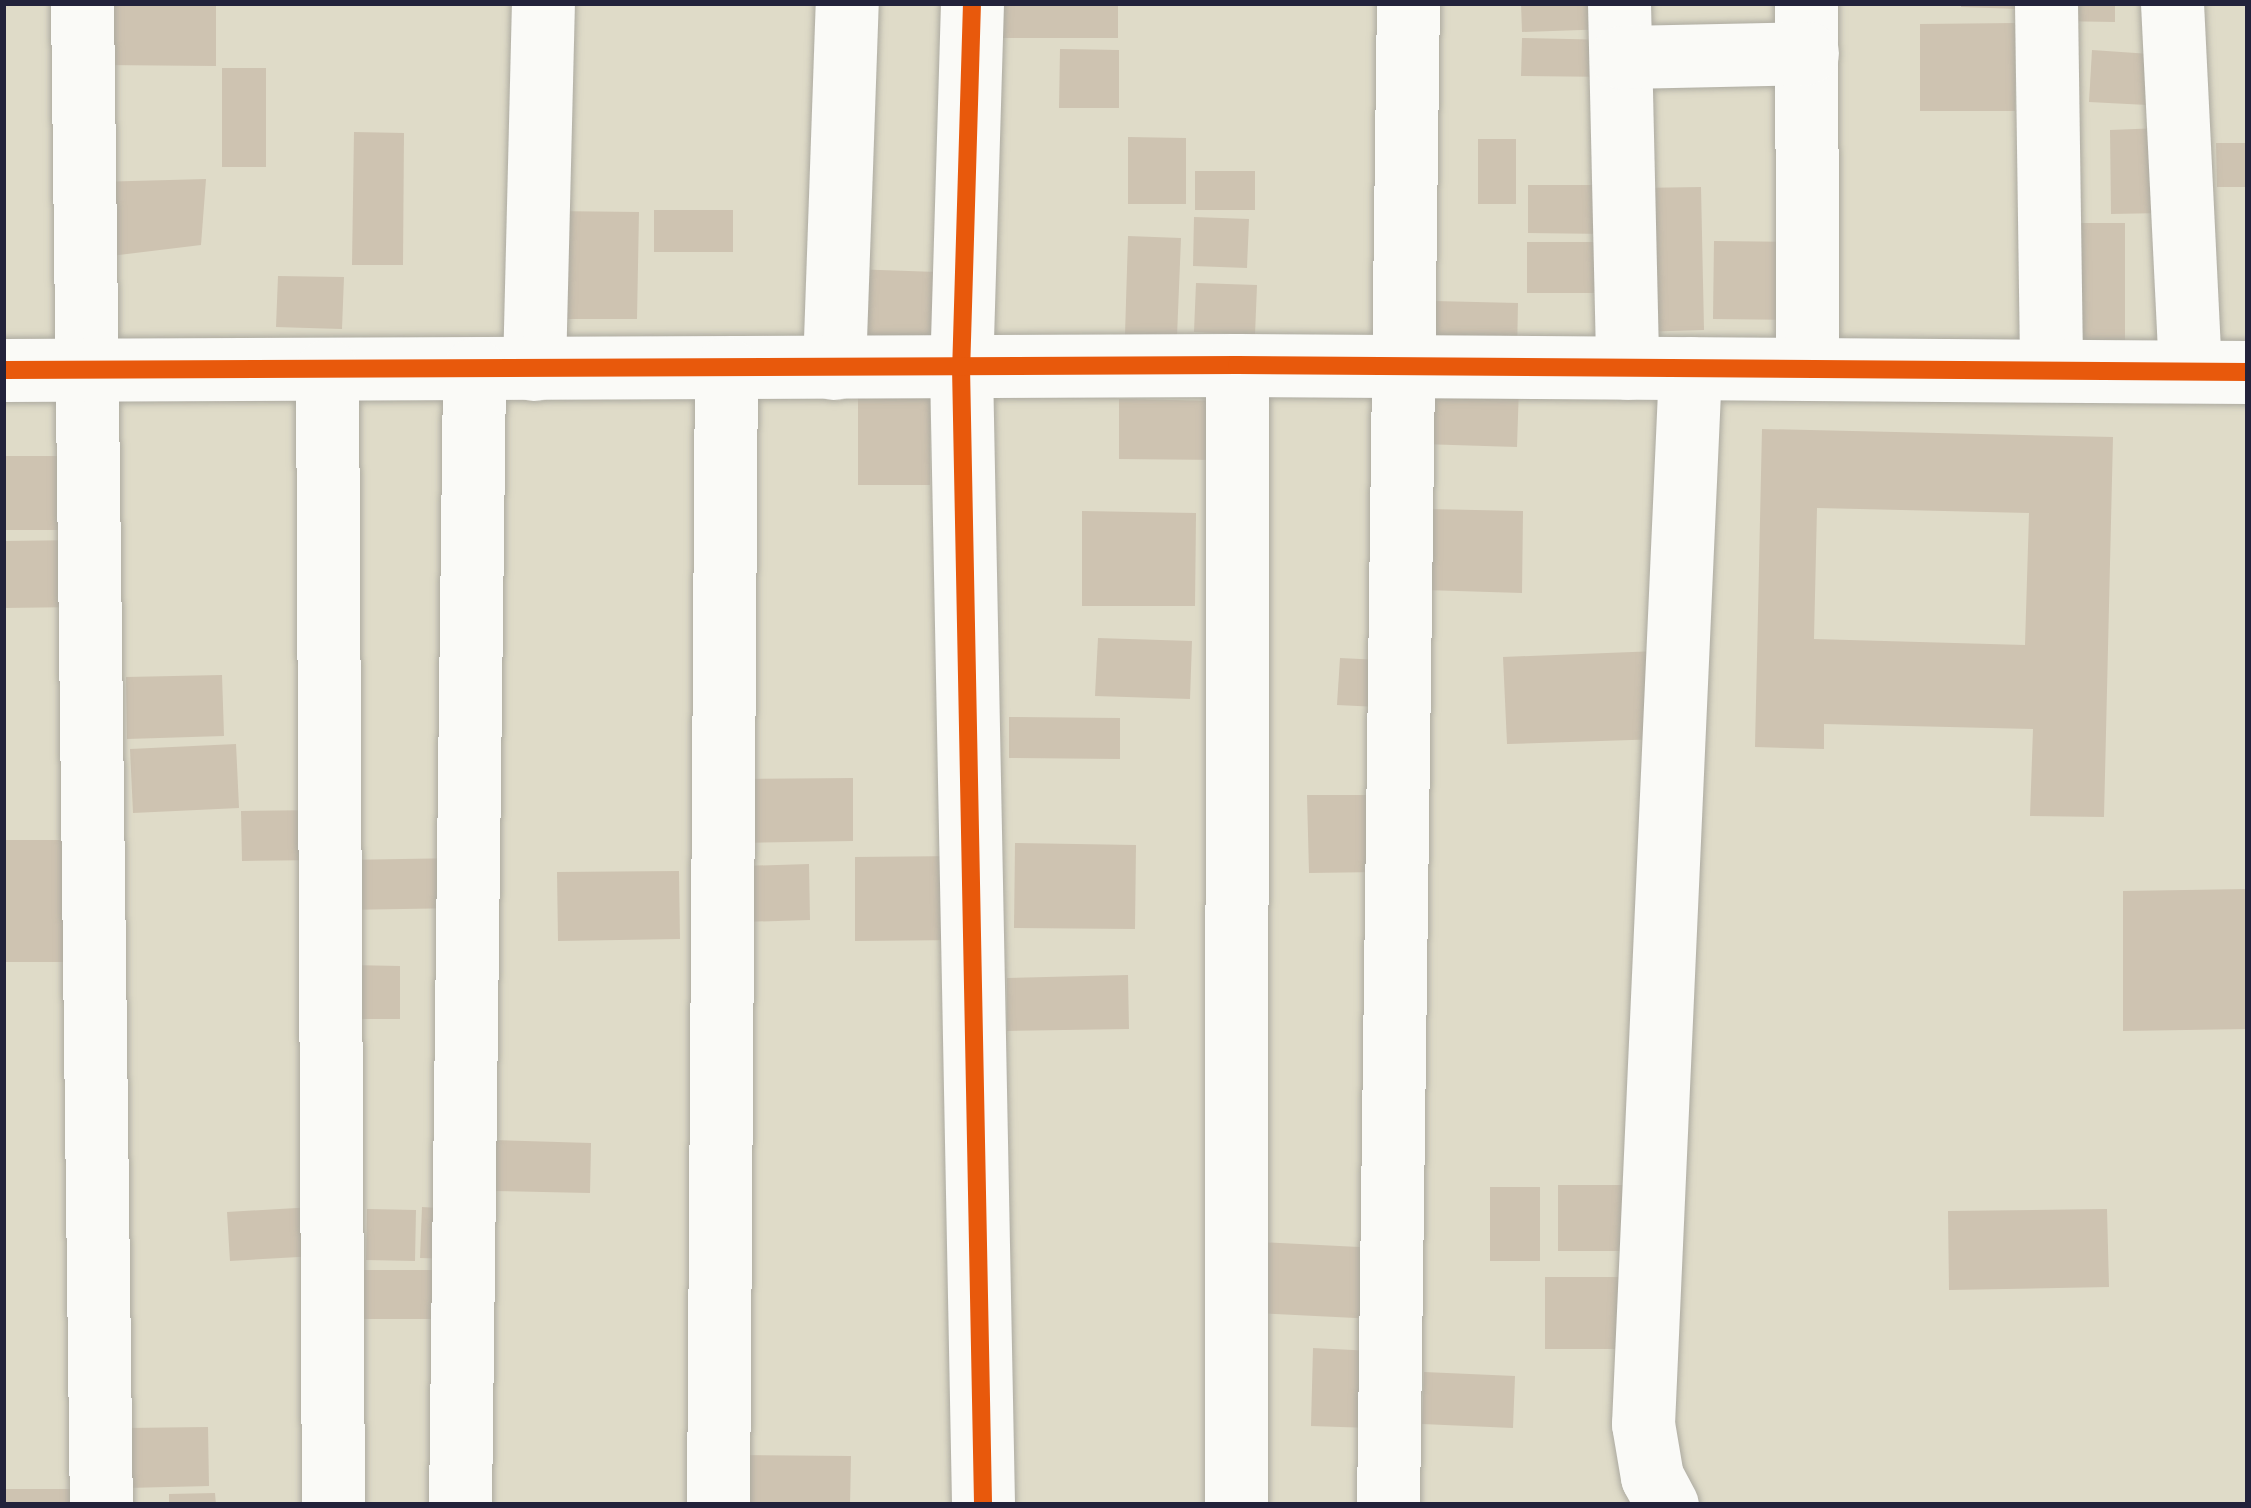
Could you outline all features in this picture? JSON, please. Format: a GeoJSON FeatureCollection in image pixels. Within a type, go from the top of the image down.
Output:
{"type":"FeatureCollection","features":[{"type":"Feature","properties":{"kind":"street"},"geometry":{"type":"LineString","coordinates":[[82,3],[100,1505]]}},
{"type":"Feature","properties":{"kind":"street"},"geometry":{"type":"LineString","coordinates":[[460,1505],[504,369],[542,3]]}},
{"type":"Feature","properties":{"kind":"street"},"geometry":{"type":"LineString","coordinates":[[833,368],[847,3]]}},
{"type":"Feature","properties":{"kind":"street"},"geometry":{"type":"LineString","coordinates":[[972,3],[961,367],[982,1505]]}},
{"type":"Feature","properties":{"kind":"street"},"geometry":{"type":"LineString","coordinates":[[1388,1505],[1407,367],[1408,3]]}},
{"type":"Feature","properties":{"kind":"street"},"geometry":{"type":"LineString","coordinates":[[2046,3],[2051,370]]}},
{"type":"Feature","properties":{"kind":"street"},"geometry":{"type":"LineString","coordinates":[[3,370],[1237,365],[2219,372],[2172,3]]}},
{"type":"Feature","properties":{"kind":"street"},"geometry":{"type":"LineString","coordinates":[[1628,368],[1620,30],[1806,28],[1808,369]]}},
{"type":"Feature","properties":{"kind":"street"},"geometry":{"type":"LineString","coordinates":[[1236,1505],[1237,365]]}},
{"type":"Feature","properties":{"kind":"street"},"geometry":{"type":"LineString","coordinates":[[718,1505],[726,368]]}},
{"type":"Feature","properties":{"kind":"street"},"geometry":{"type":"LineString","coordinates":[[1667,1505],[1652,1477],[1643,1424],[1690,368]]}},
{"type":"Feature","properties":{"kind":"street"},"geometry":{"type":"LineString","coordinates":[[327,370],[333,1505]]}},
{"type":"Feature","properties":{"kind":"building"},"geometry":{"type":"Polygon","coordinates":[[[103,3],[216,4],[216,66],[103,65],[103,3]]]}},
{"type":"Feature","properties":{"kind":"building"},"geometry":{"type":"Polygon","coordinates":[[[989,3],[1118,3],[1118,38],[989,38],[989,3]]]}},
{"type":"Feature","properties":{"kind":"building"},"geometry":{"type":"Polygon","coordinates":[[[1521,3],[1610,3],[1610,29],[1522,32],[1521,3]]]}},
{"type":"Feature","properties":{"kind":"building"},"geometry":{"type":"Polygon","coordinates":[[[1961,3],[2019,3],[2019,9],[1961,7],[1961,3]]]}},
{"type":"Feature","properties":{"kind":"building"},"geometry":{"type":"Polygon","coordinates":[[[2055,3],[2115,3],[2115,22],[2054,21],[2055,3]]]}},
{"type":"Feature","properties":{"kind":"building"},"geometry":{"type":"Polygon","coordinates":[[[2015,23],[2015,111],[1920,111],[1920,24],[2015,23]]]}},
{"type":"Feature","properties":{"kind":"building"},"geometry":{"type":"Polygon","coordinates":[[[1522,38],[1614,40],[1613,77],[1521,76],[1522,38]]]}},
{"type":"Feature","properties":{"kind":"building"},"geometry":{"type":"Polygon","coordinates":[[[1060,49],[1119,50],[1119,108],[1059,108],[1060,49]]]}},
{"type":"Feature","properties":{"kind":"building"},"geometry":{"type":"Polygon","coordinates":[[[2092,50],[2150,54],[2147,105],[2089,102],[2092,50]]]}},
{"type":"Feature","properties":{"kind":"building"},"geometry":{"type":"Polygon","coordinates":[[[222,68],[266,68],[266,167],[222,167],[222,68]]]}},
{"type":"Feature","properties":{"kind":"building"},"geometry":{"type":"Polygon","coordinates":[[[2161,128],[2164,213],[2111,214],[2110,130],[2161,128]]]}},
{"type":"Feature","properties":{"kind":"building"},"geometry":{"type":"Polygon","coordinates":[[[354,132],[404,133],[403,265],[352,265],[354,132]]]}},
{"type":"Feature","properties":{"kind":"building"},"geometry":{"type":"Polygon","coordinates":[[[1128,137],[1186,138],[1186,204],[1128,204],[1128,137]]]}},
{"type":"Feature","properties":{"kind":"building"},"geometry":{"type":"Polygon","coordinates":[[[1478,139],[1516,139],[1516,204],[1478,204],[1478,139]]]}},
{"type":"Feature","properties":{"kind":"building"},"geometry":{"type":"Polygon","coordinates":[[[2216,143],[2248,143],[2248,187],[2217,187],[2216,143]]]}},
{"type":"Feature","properties":{"kind":"building"},"geometry":{"type":"Polygon","coordinates":[[[1195,171],[1255,171],[1255,210],[1195,210],[1195,171]]]}},
{"type":"Feature","properties":{"kind":"building"},"geometry":{"type":"Polygon","coordinates":[[[206,179],[201,245],[94,258],[96,182],[206,179]]]}},
{"type":"Feature","properties":{"kind":"building"},"geometry":{"type":"Polygon","coordinates":[[[1528,185],[1607,185],[1607,234],[1528,233],[1528,185]]]}},
{"type":"Feature","properties":{"kind":"building"},"geometry":{"type":"Polygon","coordinates":[[[1701,187],[1704,330],[1639,332],[1637,188],[1701,187]]]}},
{"type":"Feature","properties":{"kind":"building"},"geometry":{"type":"Polygon","coordinates":[[[654,210],[733,210],[733,252],[654,252],[654,210]]]}},
{"type":"Feature","properties":{"kind":"building"},"geometry":{"type":"Polygon","coordinates":[[[550,211],[639,212],[637,319],[549,319],[550,211]]]}},
{"type":"Feature","properties":{"kind":"building"},"geometry":{"type":"Polygon","coordinates":[[[1194,217],[1249,219],[1247,268],[1193,266],[1194,217]]]}},
{"type":"Feature","properties":{"kind":"building"},"geometry":{"type":"Polygon","coordinates":[[[2056,223],[2125,223],[2125,341],[2056,341],[2056,223]]]}},
{"type":"Feature","properties":{"kind":"building"},"geometry":{"type":"Polygon","coordinates":[[[1128,236],[1181,238],[1177,337],[1125,335],[1128,236]]]}},
{"type":"Feature","properties":{"kind":"building"},"geometry":{"type":"Polygon","coordinates":[[[1714,241],[1793,242],[1791,320],[1713,319],[1714,241]]]}},
{"type":"Feature","properties":{"kind":"building"},"geometry":{"type":"Polygon","coordinates":[[[1527,242],[1611,242],[1610,293],[1527,293],[1527,242]]]}},
{"type":"Feature","properties":{"kind":"building"},"geometry":{"type":"Polygon","coordinates":[[[851,269],[937,272],[933,346],[848,342],[851,269]]]}},
{"type":"Feature","properties":{"kind":"building"},"geometry":{"type":"Polygon","coordinates":[[[278,276],[344,277],[342,329],[276,327],[278,276]]]}},
{"type":"Feature","properties":{"kind":"building"},"geometry":{"type":"Polygon","coordinates":[[[1196,283],[1257,285],[1255,335],[1194,332],[1196,283]]]}},
{"type":"Feature","properties":{"kind":"building"},"geometry":{"type":"Polygon","coordinates":[[[1434,301],[1518,303],[1517,354],[1433,353],[1434,301]]]}},
{"type":"Feature","properties":{"kind":"building"},"geometry":{"type":"Polygon","coordinates":[[[1422,383],[1519,386],[1517,447],[1421,444],[1422,383]]]}},
{"type":"Feature","properties":{"kind":"building"},"geometry":{"type":"Polygon","coordinates":[[[858,396],[930,396],[930,485],[858,485],[858,396]]]}},
{"type":"Feature","properties":{"kind":"building"},"geometry":{"type":"Polygon","coordinates":[[[1119,399],[1223,401],[1221,460],[1119,459],[1119,399]]]}},
{"type":"Feature","properties":{"kind":"building"},"geometry":{"type":"Polygon","coordinates":[[[1762,429],[2113,437],[2104,817],[2030,816],[2033,729],[1824,724],[1824,749],[1755,747],[1762,429]],[[1817,508],[1814,639],[2025,645],[2029,513],[1817,508]]]}},
{"type":"Feature","properties":{"kind":"building"},"geometry":{"type":"Polygon","coordinates":[[[3,456],[78,456],[78,530],[3,530],[3,456]]]}},
{"type":"Feature","properties":{"kind":"building"},"geometry":{"type":"Polygon","coordinates":[[[1427,509],[1523,511],[1522,593],[1425,590],[1427,509]]]}},
{"type":"Feature","properties":{"kind":"building"},"geometry":{"type":"Polygon","coordinates":[[[1082,511],[1196,513],[1195,606],[1082,606],[1082,511]]]}},
{"type":"Feature","properties":{"kind":"building"},"geometry":{"type":"Polygon","coordinates":[[[84,540],[81,607],[3,608],[3,541],[84,540]]]}},
{"type":"Feature","properties":{"kind":"building"},"geometry":{"type":"Polygon","coordinates":[[[1098,638],[1192,641],[1190,699],[1095,696],[1098,638]]]}},
{"type":"Feature","properties":{"kind":"building"},"geometry":{"type":"Polygon","coordinates":[[[1658,651],[1662,739],[1507,744],[1503,657],[1658,651]]]}},
{"type":"Feature","properties":{"kind":"building"},"geometry":{"type":"Polygon","coordinates":[[[1340,658],[1402,661],[1399,708],[1337,705],[1340,658]]]}},
{"type":"Feature","properties":{"kind":"building"},"geometry":{"type":"Polygon","coordinates":[[[222,675],[224,736],[127,739],[126,677],[222,675]]]}},
{"type":"Feature","properties":{"kind":"building"},"geometry":{"type":"Polygon","coordinates":[[[1009,717],[1120,718],[1120,759],[1009,758],[1009,717]]]}},
{"type":"Feature","properties":{"kind":"building"},"geometry":{"type":"Polygon","coordinates":[[[236,744],[239,808],[133,813],[130,749],[236,744]]]}},
{"type":"Feature","properties":{"kind":"building"},"geometry":{"type":"Polygon","coordinates":[[[853,778],[853,841],[739,843],[738,779],[853,778]]]}},
{"type":"Feature","properties":{"kind":"building"},"geometry":{"type":"Polygon","coordinates":[[[1307,795],[1377,795],[1379,872],[1309,873],[1307,795]]]}},
{"type":"Feature","properties":{"kind":"building"},"geometry":{"type":"Polygon","coordinates":[[[324,810],[325,860],[242,861],[241,811],[324,810]]]}},
{"type":"Feature","properties":{"kind":"building"},"geometry":{"type":"Polygon","coordinates":[[[3,840],[89,840],[89,962],[3,962],[3,840]]]}},
{"type":"Feature","properties":{"kind":"building"},"geometry":{"type":"Polygon","coordinates":[[[1015,843],[1136,845],[1135,929],[1014,928],[1015,843]]]}},
{"type":"Feature","properties":{"kind":"building"},"geometry":{"type":"Polygon","coordinates":[[[959,856],[960,940],[855,941],[855,857],[959,856]]]}},
{"type":"Feature","properties":{"kind":"building"},"geometry":{"type":"Polygon","coordinates":[[[464,858],[465,908],[341,910],[340,860],[464,858]]]}},
{"type":"Feature","properties":{"kind":"building"},"geometry":{"type":"Polygon","coordinates":[[[809,864],[810,920],[742,922],[741,866],[809,864]]]}},
{"type":"Feature","properties":{"kind":"building"},"geometry":{"type":"Polygon","coordinates":[[[679,871],[680,939],[558,941],[557,872],[679,871]]]}},
{"type":"Feature","properties":{"kind":"building"},"geometry":{"type":"Polygon","coordinates":[[[2248,889],[2248,1029],[2123,1031],[2123,891],[2248,889]]]}},
{"type":"Feature","properties":{"kind":"building"},"geometry":{"type":"Polygon","coordinates":[[[350,965],[400,966],[400,1019],[349,1019],[350,965]]]}},
{"type":"Feature","properties":{"kind":"building"},"geometry":{"type":"Polygon","coordinates":[[[1128,975],[1129,1029],[1007,1031],[1007,978],[1128,975]]]}},
{"type":"Feature","properties":{"kind":"building"},"geometry":{"type":"Polygon","coordinates":[[[493,1140],[591,1143],[590,1193],[492,1191],[493,1140]]]}},
{"type":"Feature","properties":{"kind":"building"},"geometry":{"type":"Polygon","coordinates":[[[1558,1185],[1633,1185],[1633,1251],[1558,1251],[1558,1185]]]}},
{"type":"Feature","properties":{"kind":"building"},"geometry":{"type":"Polygon","coordinates":[[[1490,1187],[1540,1187],[1540,1261],[1490,1261],[1490,1187]]]}},
{"type":"Feature","properties":{"kind":"building"},"geometry":{"type":"Polygon","coordinates":[[[314,1207],[317,1256],[230,1261],[227,1212],[314,1207]]]}},
{"type":"Feature","properties":{"kind":"building"},"geometry":{"type":"Polygon","coordinates":[[[422,1207],[457,1209],[456,1259],[420,1258],[422,1207]]]}},
{"type":"Feature","properties":{"kind":"building"},"geometry":{"type":"Polygon","coordinates":[[[367,1209],[416,1210],[415,1261],[366,1260],[367,1209]]]}},
{"type":"Feature","properties":{"kind":"building"},"geometry":{"type":"Polygon","coordinates":[[[2107,1209],[2109,1287],[1949,1290],[1948,1211],[2107,1209]]]}},
{"type":"Feature","properties":{"kind":"building"},"geometry":{"type":"Polygon","coordinates":[[[1259,1242],[1379,1248],[1376,1319],[1255,1313],[1259,1242]]]}},
{"type":"Feature","properties":{"kind":"building"},"geometry":{"type":"Polygon","coordinates":[[[344,1270],[458,1270],[458,1319],[344,1319],[344,1270]]]}},
{"type":"Feature","properties":{"kind":"building"},"geometry":{"type":"Polygon","coordinates":[[[1545,1277],[1638,1277],[1638,1349],[1545,1349],[1545,1277]]]}},
{"type":"Feature","properties":{"kind":"building"},"geometry":{"type":"Polygon","coordinates":[[[1313,1348],[1373,1351],[1371,1428],[1311,1426],[1313,1348]]]}},
{"type":"Feature","properties":{"kind":"building"},"geometry":{"type":"Polygon","coordinates":[[[1424,1372],[1515,1376],[1513,1428],[1422,1424],[1424,1372]]]}},
{"type":"Feature","properties":{"kind":"building"},"geometry":{"type":"Polygon","coordinates":[[[208,1427],[209,1486],[127,1488],[126,1428],[208,1427]]]}},
{"type":"Feature","properties":{"kind":"building"},"geometry":{"type":"Polygon","coordinates":[[[738,1455],[851,1456],[850,1505],[738,1505],[738,1455]]]}},
{"type":"Feature","properties":{"kind":"building"},"geometry":{"type":"Polygon","coordinates":[[[3,1489],[91,1489],[91,1505],[3,1505],[3,1489]]]}},
{"type":"Feature","properties":{"kind":"building"},"geometry":{"type":"Polygon","coordinates":[[[215,1493],[216,1505],[169,1505],[169,1494],[215,1493]]]}},
{"type":"Feature","properties":{"kind":"cycle path"},"geometry":{"type":"LineString","coordinates":[[972,3],[961,367],[983,1505]]}},
{"type":"Feature","properties":{"kind":"cycle path"},"geometry":{"type":"LineString","coordinates":[[3,370],[1237,365],[2248,372]]}}]}
